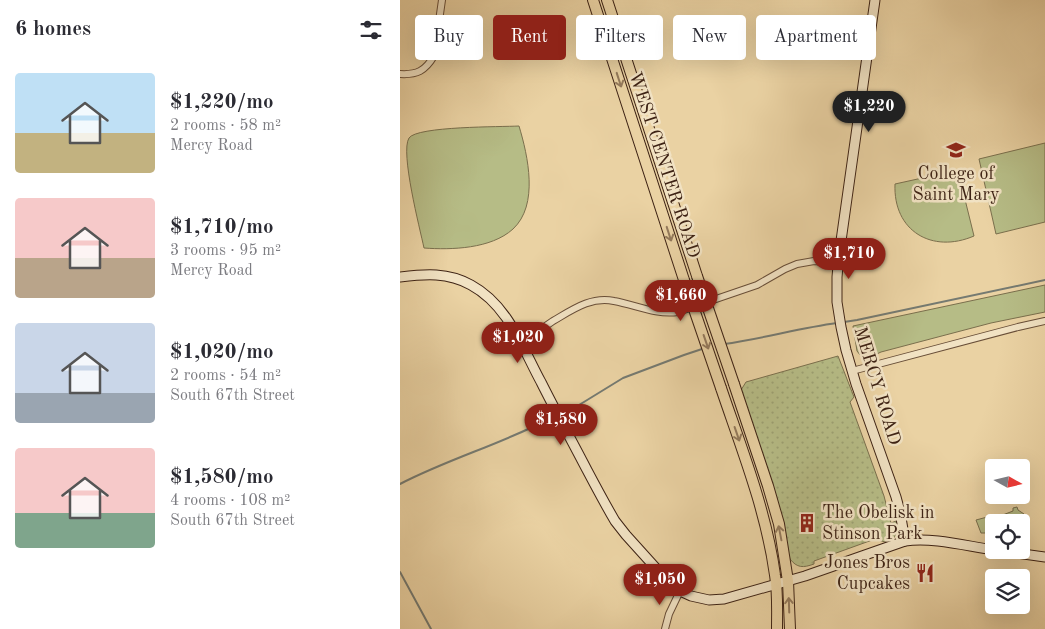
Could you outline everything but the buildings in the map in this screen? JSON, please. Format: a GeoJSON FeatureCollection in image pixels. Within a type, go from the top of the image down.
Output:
{"type":"FeatureCollection","features":[{"type":"Feature","properties":{"kind":"main road","name":"WEST CENTER ROAD"},"geometry":{"type":"LineString","coordinates":[[593,0],[684,280],[762,509],[776,584],[777,629]]}},
{"type":"Feature","properties":{"kind":"main road","name":"WEST CENTER ROAD"},"geometry":{"type":"LineString","coordinates":[[606,0],[775,509],[782,539],[788,581],[790,629]]}},
{"type":"Feature","properties":{"kind":"main road","name":"MERCY ROAD"},"geometry":{"type":"LineString","coordinates":[[875,0],[838,263],[837,295],[846,350],[860,397],[896,497],[905,541]]}},
{"type":"Feature","properties":{"kind":"main road"},"geometry":{"type":"LineString","coordinates":[[400,277],[438,274],[455,278],[471,285],[498,306],[521,342],[614,521],[671,585],[680,591],[697,598],[717,600],[805,576],[905,541],[935,541],[985,549]]}},
{"type":"Feature","properties":{"kind":"main road"},"geometry":{"type":"LineString","coordinates":[[1030,555],[1045,557]]}},
{"type":"Feature","properties":{"kind":"street"},"geometry":{"type":"LineString","coordinates":[[400,74],[414,74],[422,71],[430,64],[434,56],[442,0]]}},
{"type":"Feature","properties":{"kind":"street"},"geometry":{"type":"LineString","coordinates":[[521,342],[575,308],[592,301],[611,300],[658,312],[678,312],[751,288],[797,264],[818,261],[838,263]]}},
{"type":"Feature","properties":{"kind":"street"},"geometry":{"type":"LineString","coordinates":[[852,371],[1045,321]]}},
{"type":"Feature","properties":{"kind":"street"},"geometry":{"type":"LineString","coordinates":[[665,629],[669,614],[680,591]]}},
{"type":"Feature","properties":{"kind":"green space"},"geometry":{"type":"Polygon","coordinates":[[[519,126],[526,151],[529,180],[529,194],[521,219],[513,229],[494,241],[470,247],[424,248],[409,174],[407,146],[409,138],[415,134],[443,129],[519,126]]]}},
{"type":"Feature","properties":{"kind":"green space"},"geometry":{"type":"Polygon","coordinates":[[[1045,143],[1045,222],[996,234],[979,159],[1045,143]]]}},
{"type":"Feature","properties":{"kind":"green space"},"geometry":{"type":"Polygon","coordinates":[[[954,171],[959,175],[974,236],[958,241],[930,240],[908,226],[896,200],[895,184],[954,171]]]}},
{"type":"Feature","properties":{"kind":"green space"},"geometry":{"type":"Polygon","coordinates":[[[1045,285],[1045,312],[991,323],[881,352],[864,360],[857,351],[853,326],[1045,285]]]}},
{"type":"Feature","properties":{"kind":"green space"},"geometry":{"type":"Polygon","coordinates":[[[838,356],[854,397],[850,402],[884,496],[891,523],[896,521],[898,530],[894,538],[885,542],[875,539],[814,561],[814,564],[800,566],[790,559],[741,390],[746,382],[838,356]]]}},
{"type":"Feature","properties":{"kind":"green space"},"geometry":{"type":"Polygon","coordinates":[[[1017,507],[1024,514],[1005,514],[1013,511],[1013,508],[1017,507]]]}},
{"type":"Feature","properties":{"kind":"green space"},"geometry":{"type":"Polygon","coordinates":[[[985,518],[985,533],[981,533],[976,520],[985,518]]]}},
{"type":"Feature","properties":{"kind":"waterway"},"geometry":{"type":"LineString","coordinates":[[844,322],[1045,280]]}},
{"type":"Feature","properties":{"kind":"waterway"},"geometry":{"type":"LineString","coordinates":[[724,344],[837,323]]}},
{"type":"Feature","properties":{"kind":"waterway"},"geometry":{"type":"LineString","coordinates":[[562,413],[579,405],[623,378],[705,348]]}},
{"type":"Feature","properties":{"kind":"waterway"},"geometry":{"type":"LineString","coordinates":[[400,484],[438,466],[536,426],[555,416]]}},
{"type":"Feature","properties":{"kind":"waterway"},"geometry":{"type":"LineString","coordinates":[[400,572],[431,629]]}},
{"type":"Feature","properties":{"kind":"place","name":"College of Saint Mary"},"geometry":{"type":"Point","coordinates":[956,150]}},
{"type":"Feature","properties":{"kind":"place","name":"The Obelisk in Stinson Park"},"geometry":{"type":"Point","coordinates":[807,523]}},
{"type":"Feature","properties":{"kind":"place","name":"Jones Bros Cupcakes"},"geometry":{"type":"Point","coordinates":[925,573]}}]}
